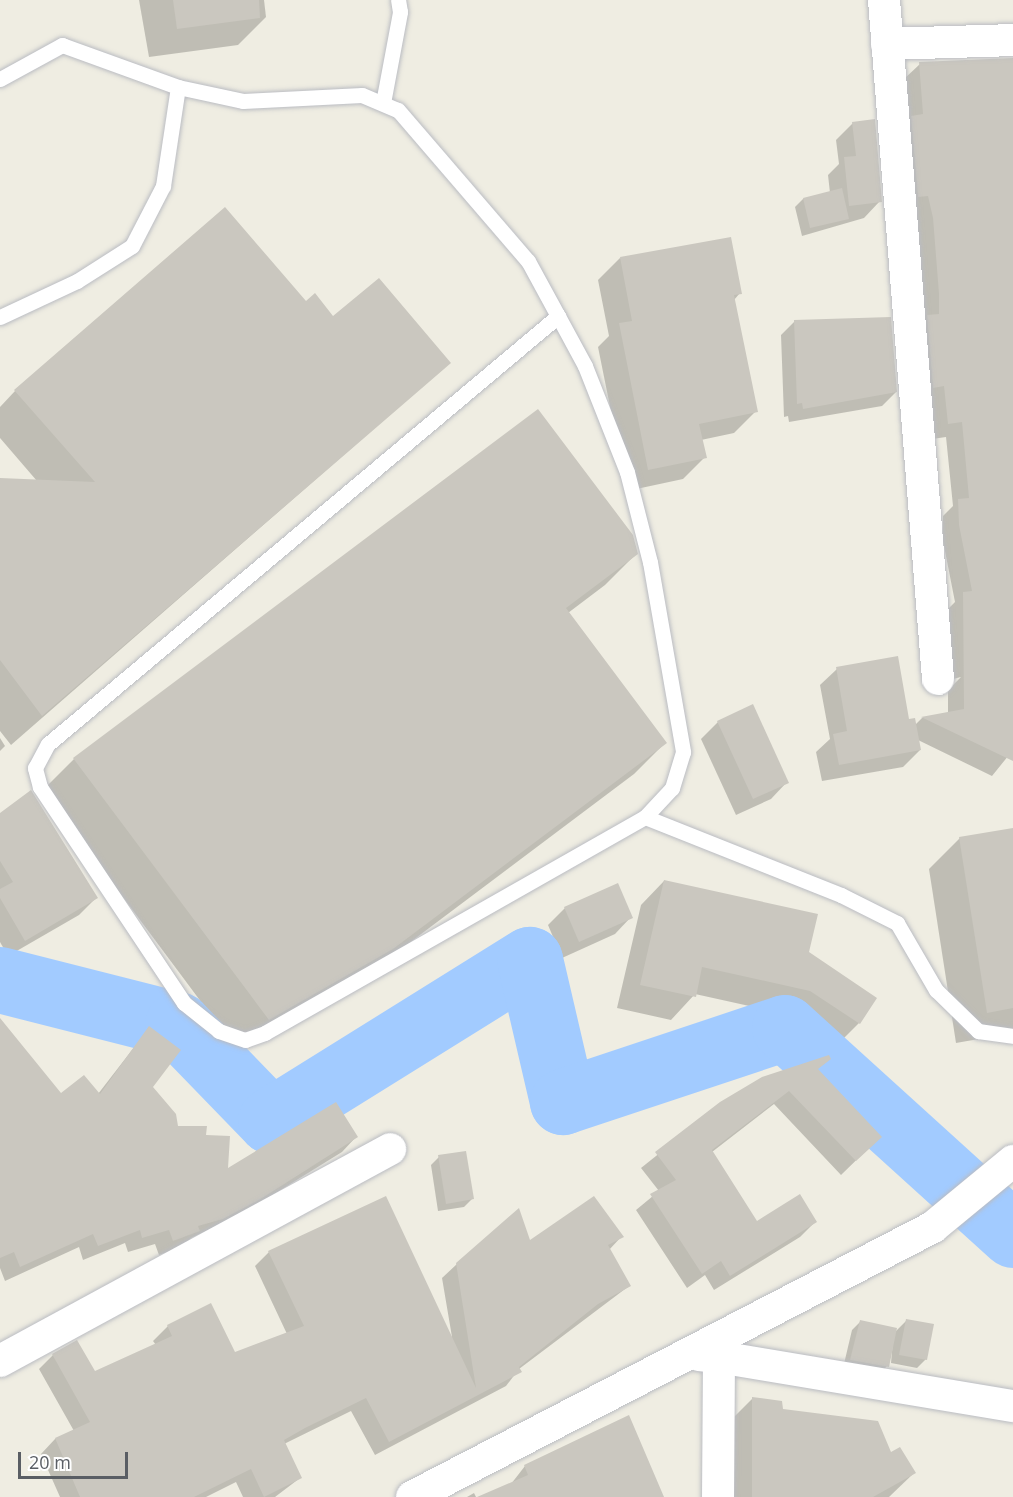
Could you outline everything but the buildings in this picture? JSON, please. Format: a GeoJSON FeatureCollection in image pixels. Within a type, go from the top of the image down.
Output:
{"type":"FeatureCollection","features":[{"type":"Feature","properties":{"kind":"street"},"geometry":{"type":"LineString","coordinates":[[884,0],[938,679]]}},
{"type":"Feature","properties":{"kind":"street"},"geometry":{"type":"LineString","coordinates":[[887,44],[1013,40]]}},
{"type":"Feature","properties":{"kind":"street"},"geometry":{"type":"LineString","coordinates":[[0,1361],[390,1149]]}},
{"type":"Feature","properties":{"kind":"street"},"geometry":{"type":"LineString","coordinates":[[412,1497],[704,1355],[933,1227],[1011,1162]]}},
{"type":"Feature","properties":{"kind":"street"},"geometry":{"type":"LineString","coordinates":[[704,1355],[1013,1406]]}},
{"type":"Feature","properties":{"kind":"street"},"geometry":{"type":"LineString","coordinates":[[704,1355],[718,1497]]}},
{"type":"Feature","properties":{"kind":"lane"},"geometry":{"type":"LineString","coordinates":[[383,104],[400,12],[398,0]]}},
{"type":"Feature","properties":{"kind":"lane"},"geometry":{"type":"LineString","coordinates":[[0,79],[62,45],[178,87],[243,101],[362,95],[398,110],[528,261],[558,316],[585,366],[627,472],[650,562],[683,752],[672,788],[645,817],[266,1033],[245,1040],[219,1031],[184,1003],[40,787],[35,768],[48,744],[558,316]]}},
{"type":"Feature","properties":{"kind":"lane"},"geometry":{"type":"LineString","coordinates":[[0,317],[77,281],[132,246],[163,186],[178,87]]}},
{"type":"Feature","properties":{"kind":"lane"},"geometry":{"type":"LineString","coordinates":[[645,817],[842,895],[897,923],[936,990],[978,1031],[1013,1036]]}},
{"type":"Feature","properties":{"kind":"waterway"},"geometry":{"type":"LineString","coordinates":[[0,980],[178,1025],[271,1121],[530,960],[563,1102],[785,1028],[1013,1235]]}}]}
